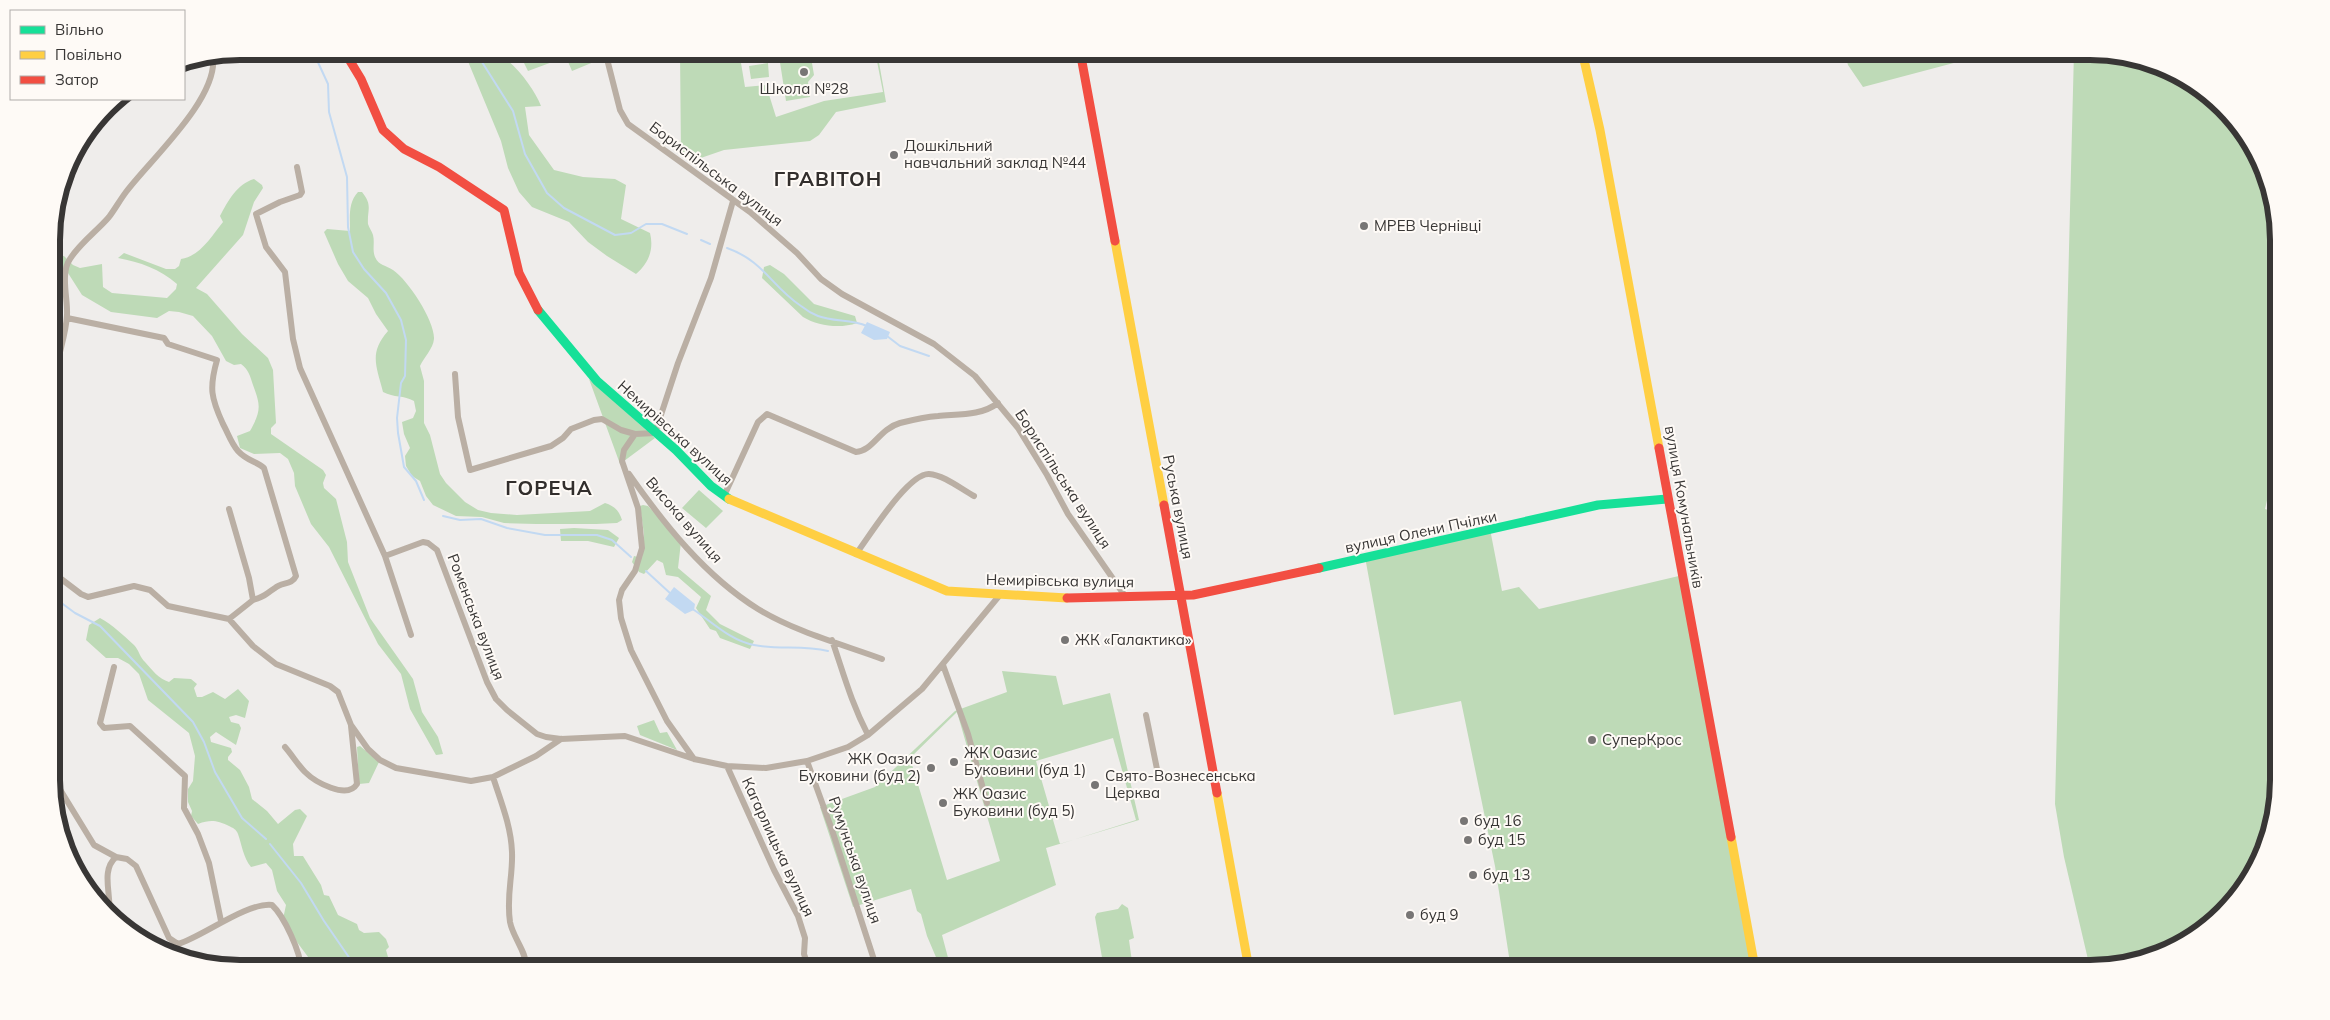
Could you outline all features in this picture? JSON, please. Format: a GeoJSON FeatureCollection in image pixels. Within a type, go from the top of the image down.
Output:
{"type":"FeatureCollection","features":[{"type":"Feature","properties":{"kind":"street","name":"Немирівська вулиця"},"geometry":{"type":"LineString","coordinates":[[349,60],[361,79],[383,130],[404,150],[439,167],[504,210],[508,220],[519,273],[538,311],[597,381],[733,502],[947,590],[999,596],[1046,598],[1180,597]]}},
{"type":"Feature","properties":{"kind":"street","name":"Бориспільська вулиця"},"geometry":{"type":"LineString","coordinates":[[607,60],[620,110],[628,124],[750,212],[797,253],[820,278],[842,294],[934,344],[975,376],[1018,428],[1048,474],[1068,514],[1125,596]]}},
{"type":"Feature","properties":{"kind":"street","name":"Руська вулиця"},"geometry":{"type":"LineString","coordinates":[[1082,60],[1248,960]]}},
{"type":"Feature","properties":{"kind":"street","name":"вулиця Комунальників"},"geometry":{"type":"LineString","coordinates":[[1584,60],[1600,130],[1628,277],[1667,499],[1753,960]]}},
{"type":"Feature","properties":{"kind":"street"},"geometry":{"type":"LineString","coordinates":[[60,358],[65,339],[67,318],[65,270],[69,260],[109,216],[126,192],[178,132],[211,77],[212,62]]}},
{"type":"Feature","properties":{"kind":"street"},"geometry":{"type":"LineString","coordinates":[[297,167],[302,192],[300,195],[280,202],[256,214],[266,247],[285,272],[292,339],[300,368],[386,556],[410,635]]}},
{"type":"Feature","properties":{"kind":"street"},"geometry":{"type":"LineString","coordinates":[[455,374],[458,417],[470,470],[551,446],[559,442],[571,428],[594,420],[602,419],[621,430],[635,434],[655,433],[678,363],[711,278],[733,201]]}},
{"type":"Feature","properties":{"kind":"street"},"geometry":{"type":"LineString","coordinates":[[67,318],[164,338],[168,344],[217,360],[212,376],[213,403],[238,452],[251,463],[264,468],[296,576],[291,582],[274,588],[263,597],[253,600],[229,618]]}},
{"type":"Feature","properties":{"kind":"street"},"geometry":{"type":"LineString","coordinates":[[724,496],[758,422],[767,414],[856,452],[870,446],[887,428],[936,416],[968,414],[990,409],[998,403]]}},
{"type":"Feature","properties":{"kind":"street"},"geometry":{"type":"LineString","coordinates":[[635,434],[624,450],[622,462],[638,508],[642,548],[635,571],[622,590],[619,600],[621,618],[631,650],[667,721],[694,759]]}},
{"type":"Feature","properties":{"kind":"street","name":"Висока вулиця"},"geometry":{"type":"LineString","coordinates":[[625,469],[656,512],[716,576],[757,608],[795,628],[882,659]]}},
{"type":"Feature","properties":{"kind":"street"},"geometry":{"type":"LineString","coordinates":[[856,554],[908,485],[924,474],[942,478],[974,496]]}},
{"type":"Feature","properties":{"kind":"street","name":"вулиця Олени Пчілки"},"geometry":{"type":"LineString","coordinates":[[1180,597],[1520,524],[1575,509],[1667,499]]}},
{"type":"Feature","properties":{"kind":"street"},"geometry":{"type":"LineString","coordinates":[[229,509],[249,578],[253,600]]}},
{"type":"Feature","properties":{"kind":"street","name":"Роменська вулиця"},"geometry":{"type":"LineString","coordinates":[[386,556],[424,542],[437,550],[487,682],[496,698],[537,734],[561,739],[625,736],[694,759],[727,766],[766,768],[806,761],[848,748],[868,735],[922,689],[999,596]]}},
{"type":"Feature","properties":{"kind":"street"},"geometry":{"type":"LineString","coordinates":[[60,578],[88,597],[134,586],[150,590],[168,606],[229,618],[253,646],[276,664],[330,686],[338,692],[351,725],[368,749],[380,760],[396,768],[471,781],[493,777],[536,756],[561,739]]}},
{"type":"Feature","properties":{"kind":"street"},"geometry":{"type":"LineString","coordinates":[[832,640],[845,684],[868,735]]}},
{"type":"Feature","properties":{"kind":"street"},"geometry":{"type":"LineString","coordinates":[[943,665],[968,734],[987,802]]}},
{"type":"Feature","properties":{"kind":"street"},"geometry":{"type":"LineString","coordinates":[[114,667],[100,723],[104,728],[130,726],[185,776],[184,808],[198,834],[209,863],[221,921]]}},
{"type":"Feature","properties":{"kind":"street"},"geometry":{"type":"LineString","coordinates":[[1146,715],[1158,774]]}},
{"type":"Feature","properties":{"kind":"street"},"geometry":{"type":"LineString","coordinates":[[286,747],[305,773],[319,782],[344,791],[357,784],[351,725]]}},
{"type":"Feature","properties":{"kind":"street","name":"Румунська вулиця"},"geometry":{"type":"LineString","coordinates":[[806,761],[832,830],[874,960]]}},
{"type":"Feature","properties":{"kind":"street","name":"Кагарлицька вулиця"},"geometry":{"type":"LineString","coordinates":[[727,766],[774,870],[798,916],[805,938],[804,954],[806,960]]}},
{"type":"Feature","properties":{"kind":"street"},"geometry":{"type":"LineString","coordinates":[[493,777],[507,818],[511,841],[512,854],[507,902],[511,927],[523,948],[525,960]]}},
{"type":"Feature","properties":{"kind":"street"},"geometry":{"type":"LineString","coordinates":[[60,789],[94,845],[116,858],[127,859],[136,866],[169,938],[173,941],[178,944],[187,941],[221,921],[258,907],[272,905],[280,914],[301,960]]}},
{"type":"Feature","properties":{"kind":"street"},"geometry":{"type":"LineString","coordinates":[[110,904],[107,872],[108,866],[116,858]]}},
{"type":"Feature","properties":{"kind":"green space"},"geometry":{"type":"Polygon","coordinates":[[[467,60],[506,60],[520,73],[533,90],[541,106],[525,107],[529,135],[554,170],[583,177],[615,179],[626,185],[621,219],[650,233],[651,239],[651,250],[647,260],[636,274],[588,242],[569,222],[532,207],[519,192],[508,168],[501,141],[467,60]]]}},
{"type":"Feature","properties":{"kind":"green space"},"geometry":{"type":"Polygon","coordinates":[[[522,60],[558,60],[528,71],[522,60]]]}},
{"type":"Feature","properties":{"kind":"green space"},"geometry":{"type":"Polygon","coordinates":[[[567,60],[599,60],[572,71],[567,60]]]}},
{"type":"Feature","properties":{"kind":"green space"},"geometry":{"type":"Polygon","coordinates":[[[680,60],[740,60],[745,87],[766,85],[776,117],[824,101],[883,92],[877,60],[879,60],[886,102],[836,112],[819,135],[810,141],[724,150],[695,160],[681,154],[680,60]]]}},
{"type":"Feature","properties":{"kind":"green space"},"geometry":{"type":"Polygon","coordinates":[[[780,60],[812,60],[814,75],[808,82],[810,97],[786,101],[780,60]]]}},
{"type":"Feature","properties":{"kind":"green space"},"geometry":{"type":"Polygon","coordinates":[[[1847,60],[1965,60],[1863,87],[1847,60]]]}},
{"type":"Feature","properties":{"kind":"green space"},"geometry":{"type":"Polygon","coordinates":[[[2074,60],[2102,60],[2125,63],[2159,74],[2180,84],[2200,97],[2225,121],[2240,140],[2256,171],[2267,205],[2270,228],[2270,487],[2265,509],[2270,511],[2270,792],[2264,827],[2251,860],[2233,890],[2209,915],[2190,930],[2159,946],[2125,957],[2102,960],[2088,960],[2064,857],[2055,804],[2074,60]]]}},
{"type":"Feature","properties":{"kind":"green space"},"geometry":{"type":"Polygon","coordinates":[[[768,63],[769,77],[751,79],[749,66],[768,63]]]}},
{"type":"Feature","properties":{"kind":"green space"},"geometry":{"type":"Polygon","coordinates":[[[254,179],[263,188],[254,202],[243,235],[196,288],[207,294],[242,334],[268,358],[273,370],[276,423],[271,428],[271,434],[323,470],[326,475],[323,483],[324,488],[336,499],[347,542],[348,562],[370,618],[413,679],[422,712],[438,737],[443,754],[436,755],[410,709],[401,674],[378,644],[329,547],[311,524],[295,486],[294,473],[288,459],[280,453],[254,454],[240,448],[237,436],[250,431],[259,408],[250,376],[246,369],[241,364],[234,365],[226,361],[212,336],[193,316],[169,311],[157,318],[111,312],[82,295],[68,273],[60,274],[60,256],[64,256],[73,265],[80,268],[102,264],[103,287],[112,293],[167,298],[176,289],[177,284],[164,274],[149,267],[118,258],[124,253],[166,269],[175,269],[179,266],[181,259],[194,254],[209,240],[223,222],[220,216],[226,205],[238,189],[254,179]]]}},
{"type":"Feature","properties":{"kind":"green space"},"geometry":{"type":"Polygon","coordinates":[[[358,192],[362,192],[368,204],[368,224],[373,235],[375,257],[406,282],[425,312],[433,331],[434,339],[432,346],[420,366],[424,381],[424,423],[430,435],[440,474],[446,483],[465,502],[478,510],[491,513],[517,515],[590,511],[605,503],[616,509],[622,520],[617,523],[596,524],[504,523],[482,517],[456,516],[433,505],[426,496],[420,481],[412,476],[406,466],[405,456],[410,448],[404,434],[402,422],[413,418],[416,411],[414,401],[383,392],[376,367],[378,346],[388,331],[368,298],[348,281],[338,264],[324,232],[327,229],[350,231],[351,205],[358,192]]]}},
{"type":"Feature","properties":{"kind":"green space"},"geometry":{"type":"Polygon","coordinates":[[[770,265],[784,274],[814,304],[855,316],[857,323],[844,326],[829,326],[815,323],[803,317],[762,278],[764,267],[770,265]]]}},
{"type":"Feature","properties":{"kind":"green space"},"geometry":{"type":"Polygon","coordinates":[[[60,294],[61,306],[60,326],[60,294]]]}},
{"type":"Feature","properties":{"kind":"green space"},"geometry":{"type":"Polygon","coordinates":[[[589,379],[655,438],[620,464],[589,379]]]}},
{"type":"Feature","properties":{"kind":"green space"},"geometry":{"type":"Polygon","coordinates":[[[699,490],[723,511],[706,528],[682,508],[699,490]]]}},
{"type":"Feature","properties":{"kind":"green space"},"geometry":{"type":"Polygon","coordinates":[[[640,506],[648,506],[681,542],[678,568],[711,596],[706,610],[720,624],[754,641],[750,649],[720,638],[716,631],[710,629],[696,608],[701,597],[678,577],[666,575],[663,563],[657,560],[644,574],[639,572],[632,562],[634,556],[642,558],[644,534],[640,506]]]}},
{"type":"Feature","properties":{"kind":"green space"},"geometry":{"type":"Polygon","coordinates":[[[560,529],[608,530],[619,538],[614,547],[588,541],[561,541],[560,529]]]}},
{"type":"Feature","properties":{"kind":"green space","name":"СуперКрос"},"geometry":{"type":"Polygon","coordinates":[[[1490,529],[1502,591],[1519,587],[1539,609],[1683,575],[1755,960],[1510,960],[1495,866],[1461,701],[1394,715],[1365,557],[1490,529]]]}},
{"type":"Feature","properties":{"kind":"green space"},"geometry":{"type":"Polygon","coordinates":[[[100,618],[114,627],[134,645],[143,660],[162,679],[169,682],[174,678],[191,679],[197,684],[194,688],[197,697],[213,692],[225,699],[238,689],[249,701],[245,718],[236,715],[229,717],[231,722],[239,724],[241,728],[236,745],[216,732],[210,737],[211,742],[231,748],[232,752],[228,760],[240,770],[249,787],[252,799],[267,811],[278,824],[295,810],[300,809],[307,816],[293,844],[294,856],[303,856],[321,885],[324,895],[329,896],[338,915],[357,924],[359,930],[364,933],[379,932],[386,939],[389,947],[386,950],[388,957],[398,958],[399,960],[310,960],[291,934],[283,919],[286,905],[277,891],[272,870],[266,863],[251,867],[244,855],[238,834],[233,828],[214,821],[198,824],[191,816],[192,811],[188,802],[188,789],[193,781],[195,756],[189,733],[148,700],[139,674],[129,664],[118,658],[106,658],[86,640],[89,625],[100,618]]]}},
{"type":"Feature","properties":{"kind":"green space"},"geometry":{"type":"Polygon","coordinates":[[[1002,671],[1056,676],[1063,705],[1110,693],[1139,820],[1075,839],[1136,820],[1113,738],[1036,761],[1060,844],[1046,848],[1056,885],[942,935],[949,960],[937,960],[927,936],[921,914],[917,911],[911,889],[853,907],[820,807],[875,787],[955,711],[1007,692],[1002,671]],[[957,712],[910,758],[947,880],[1000,861],[957,712]]]}},
{"type":"Feature","properties":{"kind":"green space"},"geometry":{"type":"Polygon","coordinates":[[[654,720],[660,733],[667,732],[677,750],[640,735],[637,726],[654,720]]]}},
{"type":"Feature","properties":{"kind":"green space"},"geometry":{"type":"Polygon","coordinates":[[[360,746],[379,762],[369,783],[359,784],[357,747],[360,746]]]}},
{"type":"Feature","properties":{"kind":"green space"},"geometry":{"type":"Polygon","coordinates":[[[1122,904],[1128,908],[1134,938],[1129,940],[1132,960],[1102,960],[1095,917],[1097,913],[1118,909],[1122,904]]]}},
{"type":"Feature","properties":{"kind":"water"},"geometry":{"type":"Polygon","coordinates":[[[867,322],[890,332],[887,339],[874,340],[861,333],[867,322]]]}},
{"type":"Feature","properties":{"kind":"water"},"geometry":{"type":"Polygon","coordinates":[[[674,587],[695,604],[694,610],[685,614],[665,599],[674,587]]]}},
{"type":"Feature","properties":{"kind":"waterway"},"geometry":{"type":"LineString","coordinates":[[317,60],[328,84],[329,112],[347,177],[348,227],[353,252],[364,269],[386,293],[401,320],[406,340],[405,376],[401,383],[397,418],[398,433],[404,467],[416,481],[424,500]]}},
{"type":"Feature","properties":{"kind":"waterway"},"geometry":{"type":"LineString","coordinates":[[481,60],[513,111],[525,154],[547,193],[564,208],[615,235],[631,233],[646,224],[662,224],[687,234]]}},
{"type":"Feature","properties":{"kind":"waterway"},"geometry":{"type":"LineString","coordinates":[[701,240],[710,244]]}},
{"type":"Feature","properties":{"kind":"waterway"},"geometry":{"type":"LineString","coordinates":[[727,248],[740,253],[750,260],[791,298],[812,313],[824,318],[855,322],[867,326]]}},
{"type":"Feature","properties":{"kind":"waterway"},"geometry":{"type":"LineString","coordinates":[[887,336],[900,346],[929,356]]}},
{"type":"Feature","properties":{"kind":"waterway"},"geometry":{"type":"LineString","coordinates":[[443,516],[460,520],[481,519],[507,528],[545,535],[597,535],[612,540],[631,557]]}},
{"type":"Feature","properties":{"kind":"waterway"},"geometry":{"type":"LineString","coordinates":[[646,571],[671,594]]}},
{"type":"Feature","properties":{"kind":"waterway"},"geometry":{"type":"LineString","coordinates":[[60,602],[75,613],[100,626],[193,722],[204,742],[215,772],[242,818],[266,839]]}},
{"type":"Feature","properties":{"kind":"waterway"},"geometry":{"type":"LineString","coordinates":[[694,610],[737,640],[746,643],[828,651]]}},
{"type":"Feature","properties":{"kind":"waterway"},"geometry":{"type":"LineString","coordinates":[[270,844],[301,883],[351,960]]}},
{"type":"Feature","properties":{"kind":"traffic: fast"},"geometry":{"type":"LineString","coordinates":[[538,310],[597,381],[676,450],[711,486],[729,499]]}},
{"type":"Feature","properties":{"kind":"traffic: fast"},"geometry":{"type":"LineString","coordinates":[[1319,568],[1598,505],[1667,499]]}},
{"type":"Feature","properties":{"kind":"traffic: slow"},"geometry":{"type":"LineString","coordinates":[[1584,60],[1600,130],[1659,448]]}},
{"type":"Feature","properties":{"kind":"traffic: slow"},"geometry":{"type":"LineString","coordinates":[[1115,241],[1164,505]]}},
{"type":"Feature","properties":{"kind":"traffic: slow"},"geometry":{"type":"LineString","coordinates":[[729,499],[947,591],[1067,598]]}},
{"type":"Feature","properties":{"kind":"traffic: slow"},"geometry":{"type":"LineString","coordinates":[[1217,793],[1247,960]]}},
{"type":"Feature","properties":{"kind":"traffic: slow"},"geometry":{"type":"LineString","coordinates":[[1731,837],[1754,960]]}},
{"type":"Feature","properties":{"kind":"traffic: jam"},"geometry":{"type":"LineString","coordinates":[[349,60],[361,79],[383,130],[404,149],[439,167],[504,210],[519,273],[538,310]]}},
{"type":"Feature","properties":{"kind":"traffic: jam"},"geometry":{"type":"LineString","coordinates":[[1082,60],[1115,241]]}},
{"type":"Feature","properties":{"kind":"traffic: jam"},"geometry":{"type":"LineString","coordinates":[[1659,448],[1731,837]]}},
{"type":"Feature","properties":{"kind":"traffic: jam"},"geometry":{"type":"LineString","coordinates":[[1164,505],[1217,793]]}},
{"type":"Feature","properties":{"kind":"traffic: jam"},"geometry":{"type":"LineString","coordinates":[[1067,598],[1193,595],[1319,568]]}},
{"type":"Feature","properties":{"kind":"place","name":"Школа №28"},"geometry":{"type":"Point","coordinates":[804,72]}},
{"type":"Feature","properties":{"kind":"place","name":"Дошкільний навчальний заклад №44"},"geometry":{"type":"Point","coordinates":[894,155]}},
{"type":"Feature","properties":{"kind":"place","name":"МРЕВ Чернівці"},"geometry":{"type":"Point","coordinates":[1364,226]}},
{"type":"Feature","properties":{"kind":"place","name":"ЖК «Галактика»"},"geometry":{"type":"Point","coordinates":[1065,640]}},
{"type":"Feature","properties":{"kind":"place","name":"СуперКрос"},"geometry":{"type":"Point","coordinates":[1592,740]}},
{"type":"Feature","properties":{"kind":"place","name":"ЖК Оазис Буковини (буд 1)"},"geometry":{"type":"Point","coordinates":[954,762]}},
{"type":"Feature","properties":{"kind":"place","name":"ЖК Оазис Буковини (буд 2)"},"geometry":{"type":"Point","coordinates":[931,768]}},
{"type":"Feature","properties":{"kind":"place","name":"Свято-Вознесенська Церква"},"geometry":{"type":"Point","coordinates":[1095,785]}},
{"type":"Feature","properties":{"kind":"place","name":"ЖК Оазис Буковини (буд 5)"},"geometry":{"type":"Point","coordinates":[943,803]}},
{"type":"Feature","properties":{"kind":"place","name":"буд 16"},"geometry":{"type":"Point","coordinates":[1464,821]}},
{"type":"Feature","properties":{"kind":"place","name":"буд 15"},"geometry":{"type":"Point","coordinates":[1468,840]}},
{"type":"Feature","properties":{"kind":"place","name":"буд 13"},"geometry":{"type":"Point","coordinates":[1473,875]}},
{"type":"Feature","properties":{"kind":"place","name":"буд 9"},"geometry":{"type":"Point","coordinates":[1410,915]}},
{"type":"Feature","properties":{"kind":"district","name":"ГРАВІТОН"},"geometry":{"type":"Point","coordinates":[828,179]}},
{"type":"Feature","properties":{"kind":"district","name":"ГОРЕЧА"},"geometry":{"type":"Point","coordinates":[549,488]}}]}
